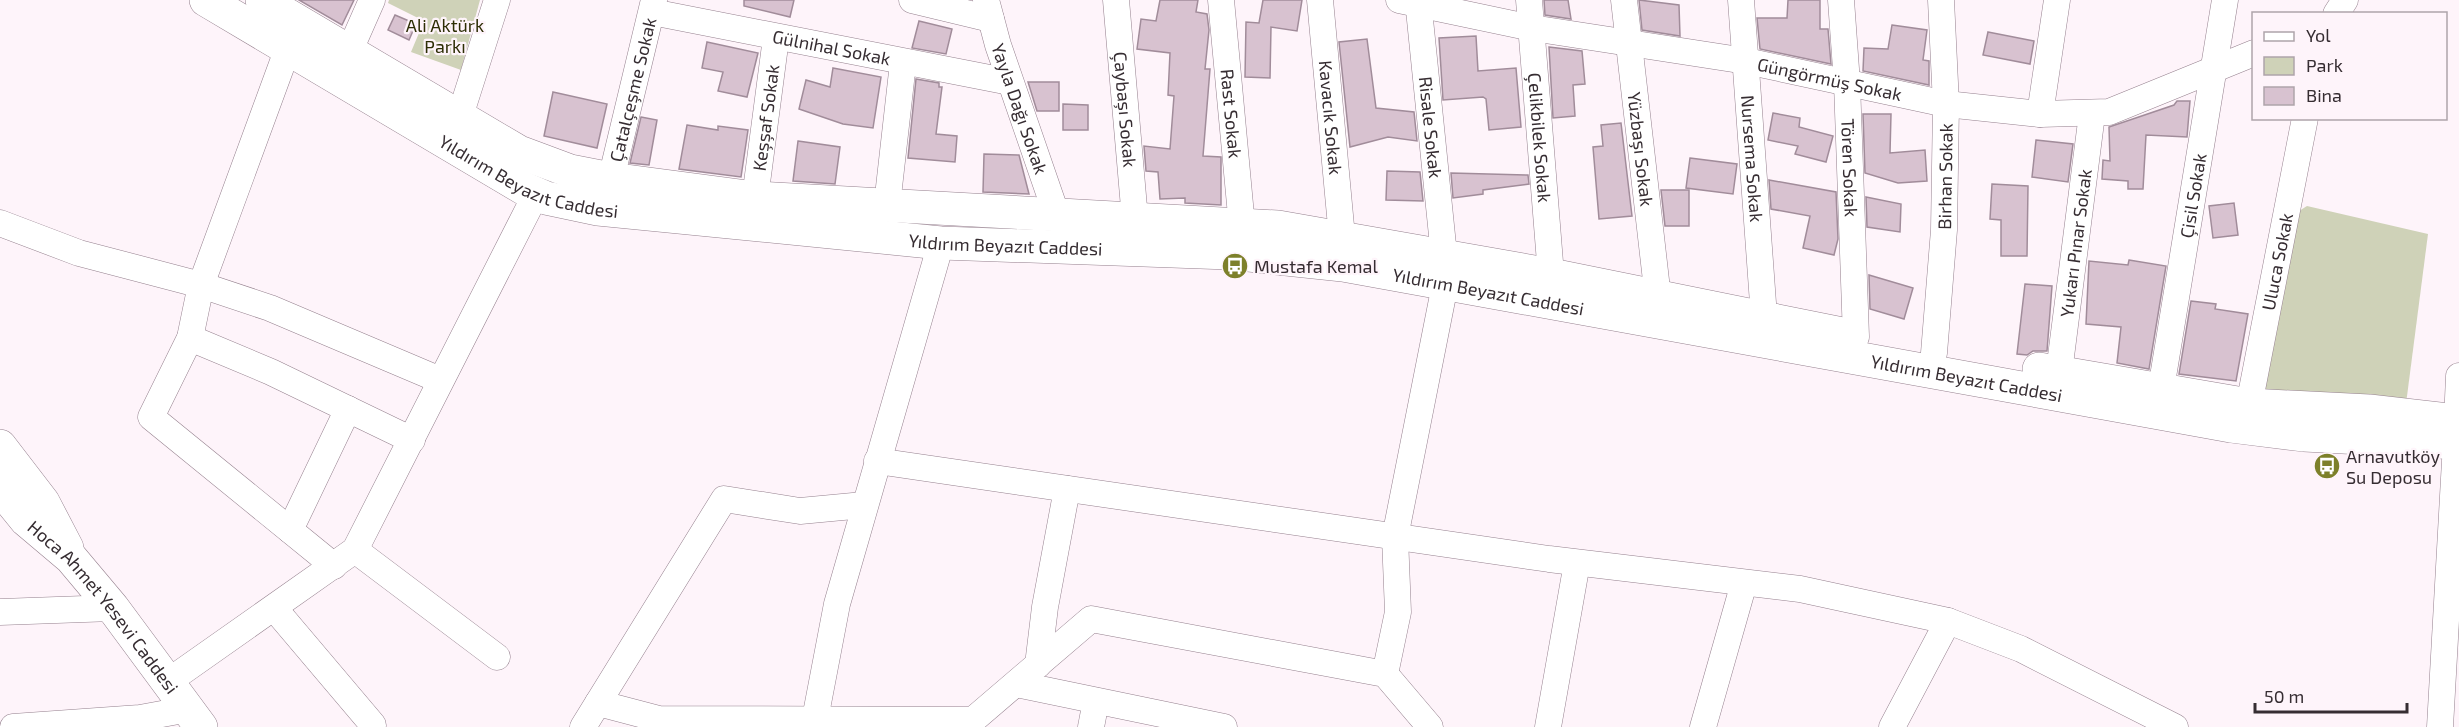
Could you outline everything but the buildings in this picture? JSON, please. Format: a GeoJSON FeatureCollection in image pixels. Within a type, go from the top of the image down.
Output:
{"type":"FeatureCollection","features":[{"type":"Feature","properties":{"kind":"main road","name":"Yıldırım Beyazıt Caddesi"},"geometry":{"type":"LineString","coordinates":[[206,0],[536,194],[598,209],[941,243],[1228,253],[1343,265],[1444,270],[2231,426],[2304,435],[2458,429]]}},
{"type":"Feature","properties":{"kind":"main road"},"geometry":{"type":"LineString","coordinates":[[262,0],[529,156],[570,171],[611,180],[755,198],[1278,227],[1342,237],[1444,270],[1551,275],[1658,298],[1764,316],[1934,353],[2249,405],[2369,411],[2458,429]]}},
{"type":"Feature","properties":{"kind":"main road"},"geometry":{"type":"LineString","coordinates":[[0,446],[43,502],[71,558]]}},
{"type":"Feature","properties":{"kind":"main road","name":"Hoca Ahmet Yesevi Caddesi"},"geometry":{"type":"LineString","coordinates":[[0,488],[26,520],[71,558],[113,608],[195,718]]}},
{"type":"Feature","properties":{"kind":"street"},"geometry":{"type":"LineString","coordinates":[[350,50],[372,0]]}},
{"type":"Feature","properties":{"kind":"street"},"geometry":{"type":"LineString","coordinates":[[460,116],[497,0]]}},
{"type":"Feature","properties":{"kind":"street"},"geometry":{"type":"LineString","coordinates":[[912,0],[988,10]]}},
{"type":"Feature","properties":{"kind":"street","name":"Çaybaşı Sokak"},"geometry":{"type":"LineString","coordinates":[[1116,0],[1136,219]]}},
{"type":"Feature","properties":{"kind":"street","name":"Rast Sokak"},"geometry":{"type":"LineString","coordinates":[[1221,0],[1242,226]]}},
{"type":"Feature","properties":{"kind":"street","name":"Kavacık Sokak"},"geometry":{"type":"LineString","coordinates":[[1320,0],[1342,237]]}},
{"type":"Feature","properties":{"kind":"street","name":"Çelikbilek Sokak"},"geometry":{"type":"LineString","coordinates":[[1529,0],[1551,275]]}},
{"type":"Feature","properties":{"kind":"street","name":"Yüzbaşı Sokak"},"geometry":{"type":"LineString","coordinates":[[1624,0],[1658,298]]}},
{"type":"Feature","properties":{"kind":"street","name":"Nursema Sokak"},"geometry":{"type":"LineString","coordinates":[[1741,0],[1764,316]]}},
{"type":"Feature","properties":{"kind":"street","name":"Tören Sokak"},"geometry":{"type":"LineString","coordinates":[[1841,0],[1847,83],[1856,337]]}},
{"type":"Feature","properties":{"kind":"street","name":"Birhan Sokak"},"geometry":{"type":"LineString","coordinates":[[1934,353],[1944,261],[1946,104],[1941,0]]}},
{"type":"Feature","properties":{"kind":"street"},"geometry":{"type":"LineString","coordinates":[[2040,114],[2057,0]]}},
{"type":"Feature","properties":{"kind":"street","name":"Çisil Sokak"},"geometry":{"type":"LineString","coordinates":[[2161,389],[2211,68],[2224,0]]}},
{"type":"Feature","properties":{"kind":"street","name":"Güngörmüş Sokak"},"geometry":{"type":"LineString","coordinates":[[1412,2],[1532,28],[1746,61],[1946,104],[2040,114],[2092,114],[2124,107],[2211,68],[2252,53]]}},
{"type":"Feature","properties":{"kind":"street","name":"Risale Sokak"},"geometry":{"type":"LineString","coordinates":[[1385,674],[1398,612],[1395,537],[1444,270],[1412,2]]}},
{"type":"Feature","properties":{"kind":"street","name":"Gülnihal Sokak"},"geometry":{"type":"LineString","coordinates":[[653,6],[776,38],[1010,82]]}},
{"type":"Feature","properties":{"kind":"street","name":"Çatalçeşme Sokak"},"geometry":{"type":"LineString","coordinates":[[611,180],[653,6]]}},
{"type":"Feature","properties":{"kind":"street","name":"Yayla Dağı Sokak"},"geometry":{"type":"LineString","coordinates":[[988,10],[1010,82],[1057,216]]}},
{"type":"Feature","properties":{"kind":"street","name":"Keşşaf Sokak"},"geometry":{"type":"LineString","coordinates":[[755,198],[776,38]]}},
{"type":"Feature","properties":{"kind":"street"},"geometry":{"type":"LineString","coordinates":[[288,48],[201,285],[189,338],[152,417],[334,566]]}},
{"type":"Feature","properties":{"kind":"street"},"geometry":{"type":"LineString","coordinates":[[887,205],[903,63]]}},
{"type":"Feature","properties":{"kind":"street","name":"Yukarı Pınar Sokak"},"geometry":{"type":"LineString","coordinates":[[2059,372],[2092,114]]}},
{"type":"Feature","properties":{"kind":"street","name":"Uluca Sokak"},"geometry":{"type":"LineString","coordinates":[[2249,405],[2306,120]]}},
{"type":"Feature","properties":{"kind":"street"},"geometry":{"type":"LineString","coordinates":[[169,681],[355,550],[536,194]]}},
{"type":"Feature","properties":{"kind":"street"},"geometry":{"type":"LineString","coordinates":[[0,223],[79,253],[201,285],[270,308],[440,380]]}},
{"type":"Feature","properties":{"kind":"street"},"geometry":{"type":"LineString","coordinates":[[815,719],[837,604],[941,243]]}},
{"type":"Feature","properties":{"kind":"street"},"geometry":{"type":"LineString","coordinates":[[189,338],[412,440]]}},
{"type":"Feature","properties":{"kind":"street"},"geometry":{"type":"LineString","coordinates":[[2440,727],[2450,694],[2459,376]]}},
{"type":"Feature","properties":{"kind":"street"},"geometry":{"type":"LineString","coordinates":[[290,530],[348,409]]}},
{"type":"Feature","properties":{"kind":"street"},"geometry":{"type":"LineString","coordinates":[[877,461],[1577,563],[1800,589],[1948,621],[2021,649],[2175,727]]}},
{"type":"Feature","properties":{"kind":"street"},"geometry":{"type":"LineString","coordinates":[[1038,665],[1045,607],[1067,489]]}},
{"type":"Feature","properties":{"kind":"street"},"geometry":{"type":"LineString","coordinates":[[583,727],[724,499],[800,511],[864,505]]}},
{"type":"Feature","properties":{"kind":"street"},"geometry":{"type":"LineString","coordinates":[[355,550],[498,657]]}},
{"type":"Feature","properties":{"kind":"street"},"geometry":{"type":"LineString","coordinates":[[1548,727],[1577,563]]}},
{"type":"Feature","properties":{"kind":"street"},"geometry":{"type":"LineString","coordinates":[[1703,727],[1744,583]]}},
{"type":"Feature","properties":{"kind":"street"},"geometry":{"type":"LineString","coordinates":[[0,612],[113,608]]}},
{"type":"Feature","properties":{"kind":"street"},"geometry":{"type":"LineString","coordinates":[[274,608],[373,725],[371,727]]}},
{"type":"Feature","properties":{"kind":"street"},"geometry":{"type":"LineString","coordinates":[[598,703],[659,719],[815,719],[973,724],[1091,619],[1385,674],[1430,727]]}},
{"type":"Feature","properties":{"kind":"street"},"geometry":{"type":"LineString","coordinates":[[1892,727],[1948,621]]}},
{"type":"Feature","properties":{"kind":"street"},"geometry":{"type":"LineString","coordinates":[[1016,684],[1210,726]]}},
{"type":"Feature","properties":{"kind":"street"},"geometry":{"type":"LineString","coordinates":[[1091,727],[1096,701]]}},
{"type":"Feature","properties":{"kind":"street"},"geometry":{"type":"LineString","coordinates":[[21,727],[141,723],[195,718]]}},
{"type":"Feature","properties":{"kind":"green space","name":"Ali Aktürk Parkı"},"geometry":{"type":"Polygon","coordinates":[[[389,0],[480,0],[461,70],[411,52],[424,21],[388,3],[389,0]]]}},
{"type":"Feature","properties":{"kind":"green space"},"geometry":{"type":"Polygon","coordinates":[[[2307,206],[2428,234],[2406,404],[2262,395],[2299,211],[2307,206]]]}},
{"type":"Feature","properties":{"kind":"place","name":"Mustafa Kemal"},"geometry":{"type":"Point","coordinates":[1235,266]}},
{"type":"Feature","properties":{"kind":"place","name":"Arnavutköy Su Deposu"},"geometry":{"type":"Point","coordinates":[2327,466]}}]}
